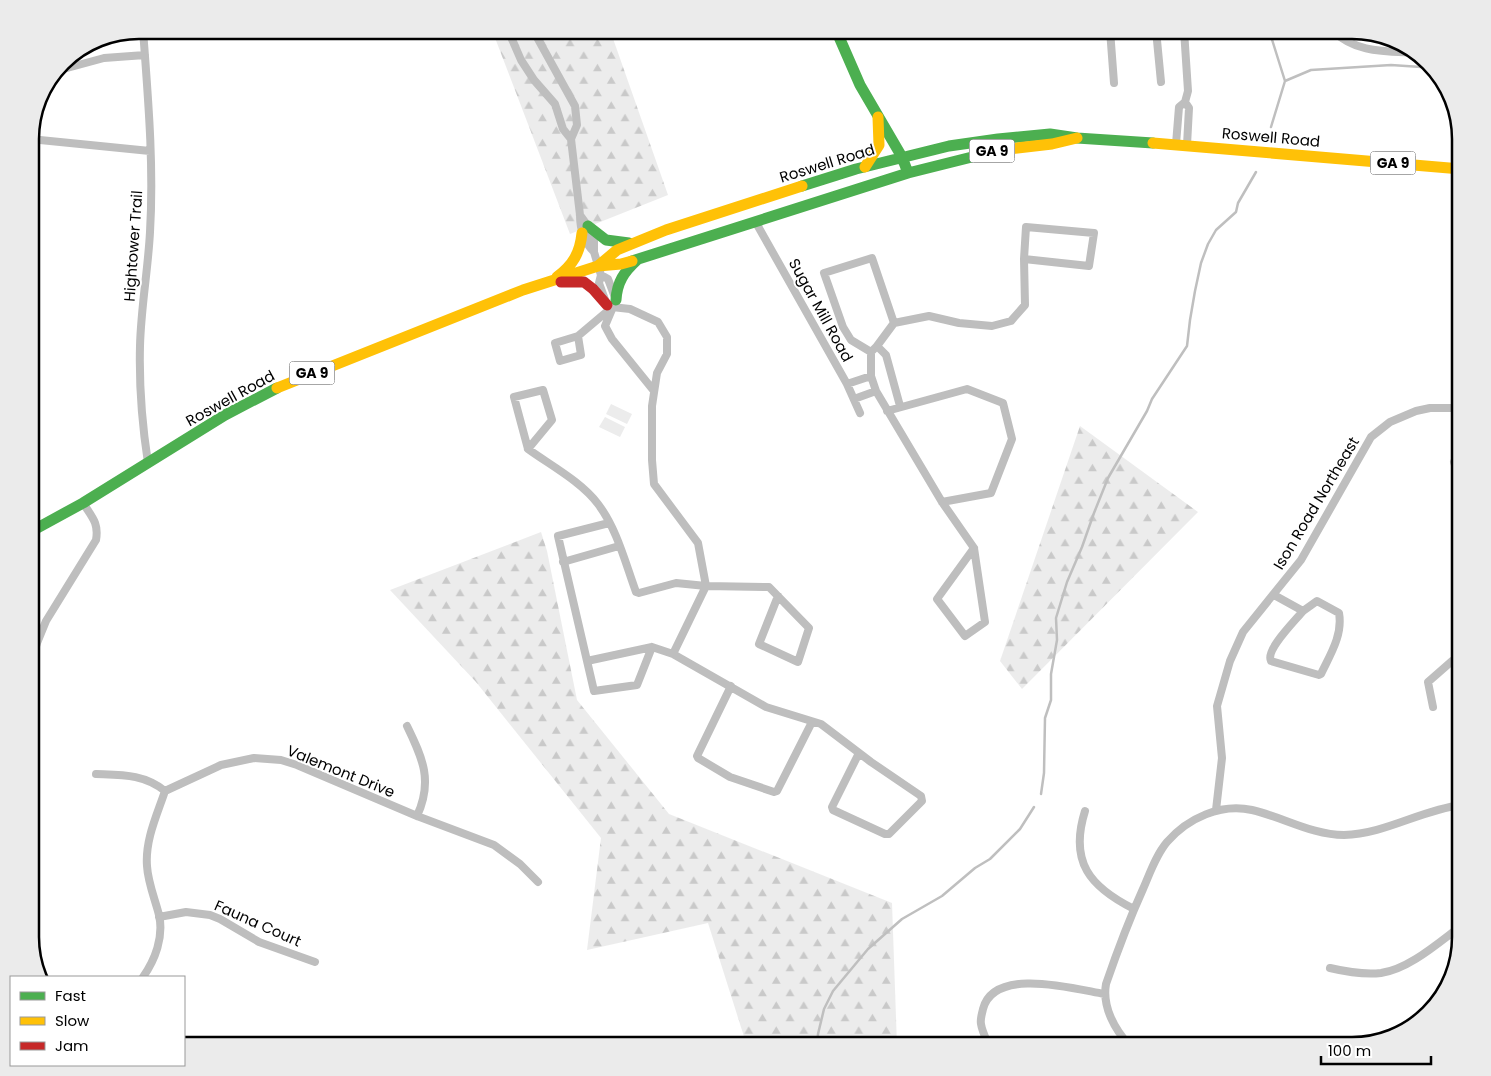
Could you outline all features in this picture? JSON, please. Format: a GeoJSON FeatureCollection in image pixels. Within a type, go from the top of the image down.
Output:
{"type":"FeatureCollection","features":[{"type":"Feature","properties":{"kind":"main road"},"geometry":{"type":"LineString","coordinates":[[840,39],[860,85],[902,157],[908,173]]}},
{"type":"Feature","properties":{"kind":"main road"},"geometry":{"type":"LineString","coordinates":[[865,167],[879,145],[878,117]]}},
{"type":"Feature","properties":{"kind":"main road","name":"Roswell Road"},"geometry":{"type":"LineString","coordinates":[[599,270],[617,250],[700,219],[902,157],[949,146],[998,139],[1050,134],[1078,138],[1181,144],[1452,168]]}},
{"type":"Feature","properties":{"kind":"main road","name":"Roswell Road"},"geometry":{"type":"LineString","coordinates":[[39,526],[83,503],[225,415],[269,391],[524,290],[621,264],[908,173],[994,151],[1052,144],[1078,138]]}},
{"type":"Feature","properties":{"kind":"main road"},"geometry":{"type":"LineString","coordinates":[[551,282],[567,270],[577,258],[585,230],[606,241],[634,244]]}},
{"type":"Feature","properties":{"kind":"main road"},"geometry":{"type":"LineString","coordinates":[[551,282],[584,282],[612,304],[617,284],[627,269],[642,257]]}},
{"type":"Feature","properties":{"kind":"street","name":"Hightower Trail"},"geometry":{"type":"LineString","coordinates":[[144,39],[150,151],[150,232],[142,310],[140,366],[144,439],[148,463]]}},
{"type":"Feature","properties":{"kind":"street"},"geometry":{"type":"LineString","coordinates":[[512,39],[521,60],[534,80],[555,104],[563,129],[571,139]]}},
{"type":"Feature","properties":{"kind":"street"},"geometry":{"type":"LineString","coordinates":[[539,39],[575,106],[577,125],[571,139],[580,215],[585,230],[594,240],[594,252],[599,270],[599,283],[612,304],[630,309],[658,322],[667,337],[667,354],[657,373],[654,391],[652,460],[654,484],[698,543],[706,586],[673,654]]}},
{"type":"Feature","properties":{"kind":"street"},"geometry":{"type":"LineString","coordinates":[[1111,39],[1114,83]]}},
{"type":"Feature","properties":{"kind":"street"},"geometry":{"type":"LineString","coordinates":[[1157,39],[1161,82]]}},
{"type":"Feature","properties":{"kind":"street"},"geometry":{"type":"LineString","coordinates":[[1181,144],[1189,108],[1185,102],[1188,91],[1185,39]]}},
{"type":"Feature","properties":{"kind":"street"},"geometry":{"type":"LineString","coordinates":[[1342,39],[1367,50],[1402,52]]}},
{"type":"Feature","properties":{"kind":"street"},"geometry":{"type":"LineString","coordinates":[[68,68],[104,58],[145,55]]}},
{"type":"Feature","properties":{"kind":"street"},"geometry":{"type":"LineString","coordinates":[[39,139],[150,151]]}},
{"type":"Feature","properties":{"kind":"street","name":"Sugar Mill Road"},"geometry":{"type":"LineString","coordinates":[[755,221],[847,384],[860,413]]}},
{"type":"Feature","properties":{"kind":"street"},"geometry":{"type":"LineString","coordinates":[[974,548],[936,599],[965,636],[985,622],[974,548],[942,502],[876,391],[871,376],[871,352],[894,323],[929,316],[959,323],[992,326],[1012,321],[1025,304],[1024,259],[1026,227],[1094,233],[1089,266],[1024,259]]}},
{"type":"Feature","properties":{"kind":"street"},"geometry":{"type":"LineString","coordinates":[[871,352],[851,340],[843,327],[824,273],[872,258],[894,323]]}},
{"type":"Feature","properties":{"kind":"street"},"geometry":{"type":"LineString","coordinates":[[578,336],[612,304]]}},
{"type":"Feature","properties":{"kind":"street"},"geometry":{"type":"LineString","coordinates":[[612,304],[605,326],[612,339],[654,391]]}},
{"type":"Feature","properties":{"kind":"street"},"geometry":{"type":"LineString","coordinates":[[877,346],[886,354],[900,406]]}},
{"type":"Feature","properties":{"kind":"street"},"geometry":{"type":"LineString","coordinates":[[847,384],[871,376]]}},
{"type":"Feature","properties":{"kind":"street"},"geometry":{"type":"LineString","coordinates":[[887,411],[967,389],[1003,403],[1012,439],[991,492],[942,502]]}},
{"type":"Feature","properties":{"kind":"street"},"geometry":{"type":"LineString","coordinates":[[528,449],[552,420],[543,390],[514,397],[528,449],[583,488],[598,504],[619,546],[636,592],[676,584],[769,587],[778,596],[809,628],[798,662],[759,644],[778,596]]}},
{"type":"Feature","properties":{"kind":"street"},"geometry":{"type":"LineString","coordinates":[[854,399],[876,391]]}},
{"type":"Feature","properties":{"kind":"street","name":"Ison Road Northeast"},"geometry":{"type":"LineString","coordinates":[[1216,810],[1222,758],[1217,706],[1236,644],[1251,620],[1274,595],[1301,560],[1371,437],[1390,422],[1416,411],[1430,408],[1452,408]]}},
{"type":"Feature","properties":{"kind":"street"},"geometry":{"type":"LineString","coordinates":[[39,636],[46,621],[96,540],[98,530],[96,522],[83,503]]}},
{"type":"Feature","properties":{"kind":"street"},"geometry":{"type":"LineString","coordinates":[[609,523],[558,536],[595,692],[638,684],[652,647]]}},
{"type":"Feature","properties":{"kind":"street"},"geometry":{"type":"LineString","coordinates":[[563,562],[619,546]]}},
{"type":"Feature","properties":{"kind":"street"},"geometry":{"type":"LineString","coordinates":[[1274,595],[1303,611]]}},
{"type":"Feature","properties":{"kind":"street"},"geometry":{"type":"LineString","coordinates":[[1317,601],[1339,613],[1341,620],[1338,638],[1319,675],[1279,664],[1269,659],[1273,647],[1303,611],[1317,601]]}},
{"type":"Feature","properties":{"kind":"street"},"geometry":{"type":"LineString","coordinates":[[587,661],[652,647],[673,654],[766,708],[820,724],[920,796],[922,801],[889,834],[885,834],[833,810],[832,807],[859,753]]}},
{"type":"Feature","properties":{"kind":"street"},"geometry":{"type":"LineString","coordinates":[[1433,707],[1428,682],[1452,661]]}},
{"type":"Feature","properties":{"kind":"street"},"geometry":{"type":"LineString","coordinates":[[731,686],[697,753],[698,758],[730,777],[777,792],[812,722]]}},
{"type":"Feature","properties":{"kind":"street"},"geometry":{"type":"LineString","coordinates":[[407,726],[421,756],[426,774],[424,796],[417,816]]}},
{"type":"Feature","properties":{"kind":"street","name":"Valemont Drive"},"geometry":{"type":"LineString","coordinates":[[165,791],[221,765],[243,759],[266,758],[281,760],[494,846],[520,864],[538,882]]}},
{"type":"Feature","properties":{"kind":"street"},"geometry":{"type":"LineString","coordinates":[[96,774],[127,775],[141,778],[165,791],[150,836],[147,852],[148,880],[159,917],[160,928],[154,959],[144,976]]}},
{"type":"Feature","properties":{"kind":"street"},"geometry":{"type":"LineString","coordinates":[[1122,1037],[1112,1020],[1104,994],[1110,973],[1155,860],[1167,842],[1190,822],[1216,810],[1251,810],[1320,832],[1344,835],[1385,829],[1452,807]]}},
{"type":"Feature","properties":{"kind":"street"},"geometry":{"type":"LineString","coordinates":[[1084,810],[1079,840],[1086,870],[1104,892],[1134,909]]}},
{"type":"Feature","properties":{"kind":"street","name":"Fauna Court"},"geometry":{"type":"LineString","coordinates":[[159,917],[186,912],[210,915],[259,942],[315,962]]}},
{"type":"Feature","properties":{"kind":"street"},"geometry":{"type":"LineString","coordinates":[[1330,968],[1365,973],[1381,973],[1394,969],[1423,954],[1452,933]]}},
{"type":"Feature","properties":{"kind":"street"},"geometry":{"type":"LineString","coordinates":[[985,1037],[980,1025],[984,1004],[992,994],[1004,988],[1036,982],[1104,994]]}},
{"type":"Feature","properties":{"kind":"green space"},"geometry":{"type":"Polygon","coordinates":[[[495,39],[613,39],[668,195],[570,234],[495,39]]]}},
{"type":"Feature","properties":{"kind":"green space"},"geometry":{"type":"Polygon","coordinates":[[[611,404],[632,414],[627,424],[606,414],[611,404]]]}},
{"type":"Feature","properties":{"kind":"green space"},"geometry":{"type":"Polygon","coordinates":[[[605,417],[625,427],[620,437],[599,427],[605,417]]]}},
{"type":"Feature","properties":{"kind":"green space"},"geometry":{"type":"Polygon","coordinates":[[[1080,426],[1198,512],[1022,689],[1000,661],[1080,426]]]}},
{"type":"Feature","properties":{"kind":"green space"},"geometry":{"type":"Polygon","coordinates":[[[541,532],[547,551],[577,700],[669,814],[892,903],[897,1037],[744,1037],[708,923],[587,950],[601,838],[476,682],[390,590],[541,532]]]}},
{"type":"Feature","properties":{"kind":"waterway"},"geometry":{"type":"LineString","coordinates":[[1271,127],[1285,81],[1272,39]]}},
{"type":"Feature","properties":{"kind":"waterway"},"geometry":{"type":"LineString","coordinates":[[1285,81],[1311,70],[1391,65],[1421,67]]}},
{"type":"Feature","properties":{"kind":"waterway"},"geometry":{"type":"LineString","coordinates":[[1041,794],[1044,773],[1045,718],[1051,700],[1051,674],[1057,640],[1056,618],[1067,582],[1108,478],[1152,399],[1187,346],[1195,291],[1201,263],[1208,244],[1216,230],[1236,212],[1238,203],[1256,172]]}},
{"type":"Feature","properties":{"kind":"waterway"},"geometry":{"type":"LineString","coordinates":[[818,1037],[824,1009],[833,991],[868,949],[902,919],[942,896],[975,868],[990,859],[1020,829],[1034,807]]}},
{"type":"Feature","properties":{"kind":"traffic: fast"},"geometry":{"type":"LineString","coordinates":[[840,39],[860,85],[902,157],[908,173]]}},
{"type":"Feature","properties":{"kind":"traffic: fast"},"geometry":{"type":"LineString","coordinates":[[802,186],[856,169],[949,146],[998,139],[1050,134],[1077,138],[1153,143]]}},
{"type":"Feature","properties":{"kind":"traffic: fast"},"geometry":{"type":"LineString","coordinates":[[632,261],[908,173],[1000,150]]}},
{"type":"Feature","properties":{"kind":"traffic: fast"},"geometry":{"type":"LineString","coordinates":[[588,226],[606,240],[629,243]]}},
{"type":"Feature","properties":{"kind":"traffic: fast"},"geometry":{"type":"LineString","coordinates":[[616,300],[622,278],[637,260]]}},
{"type":"Feature","properties":{"kind":"traffic: fast"},"geometry":{"type":"LineString","coordinates":[[39,527],[83,503],[225,415],[277,388]]}},
{"type":"Feature","properties":{"kind":"traffic: slow"},"geometry":{"type":"LineString","coordinates":[[865,167],[879,145],[878,117]]}},
{"type":"Feature","properties":{"kind":"traffic: slow"},"geometry":{"type":"LineString","coordinates":[[1000,150],[1052,144],[1077,138]]}},
{"type":"Feature","properties":{"kind":"traffic: slow"},"geometry":{"type":"LineString","coordinates":[[1153,143],[1452,168]]}},
{"type":"Feature","properties":{"kind":"traffic: slow"},"geometry":{"type":"LineString","coordinates":[[598,266],[617,250],[666,230],[802,186]]}},
{"type":"Feature","properties":{"kind":"traffic: slow"},"geometry":{"type":"LineString","coordinates":[[557,277],[575,258],[580,247],[582,233]]}},
{"type":"Feature","properties":{"kind":"traffic: slow"},"geometry":{"type":"LineString","coordinates":[[277,388],[523,290],[598,266],[632,261]]}},
{"type":"Feature","properties":{"kind":"traffic: jam"},"geometry":{"type":"LineString","coordinates":[[561,282],[584,282],[607,305]]}}]}
